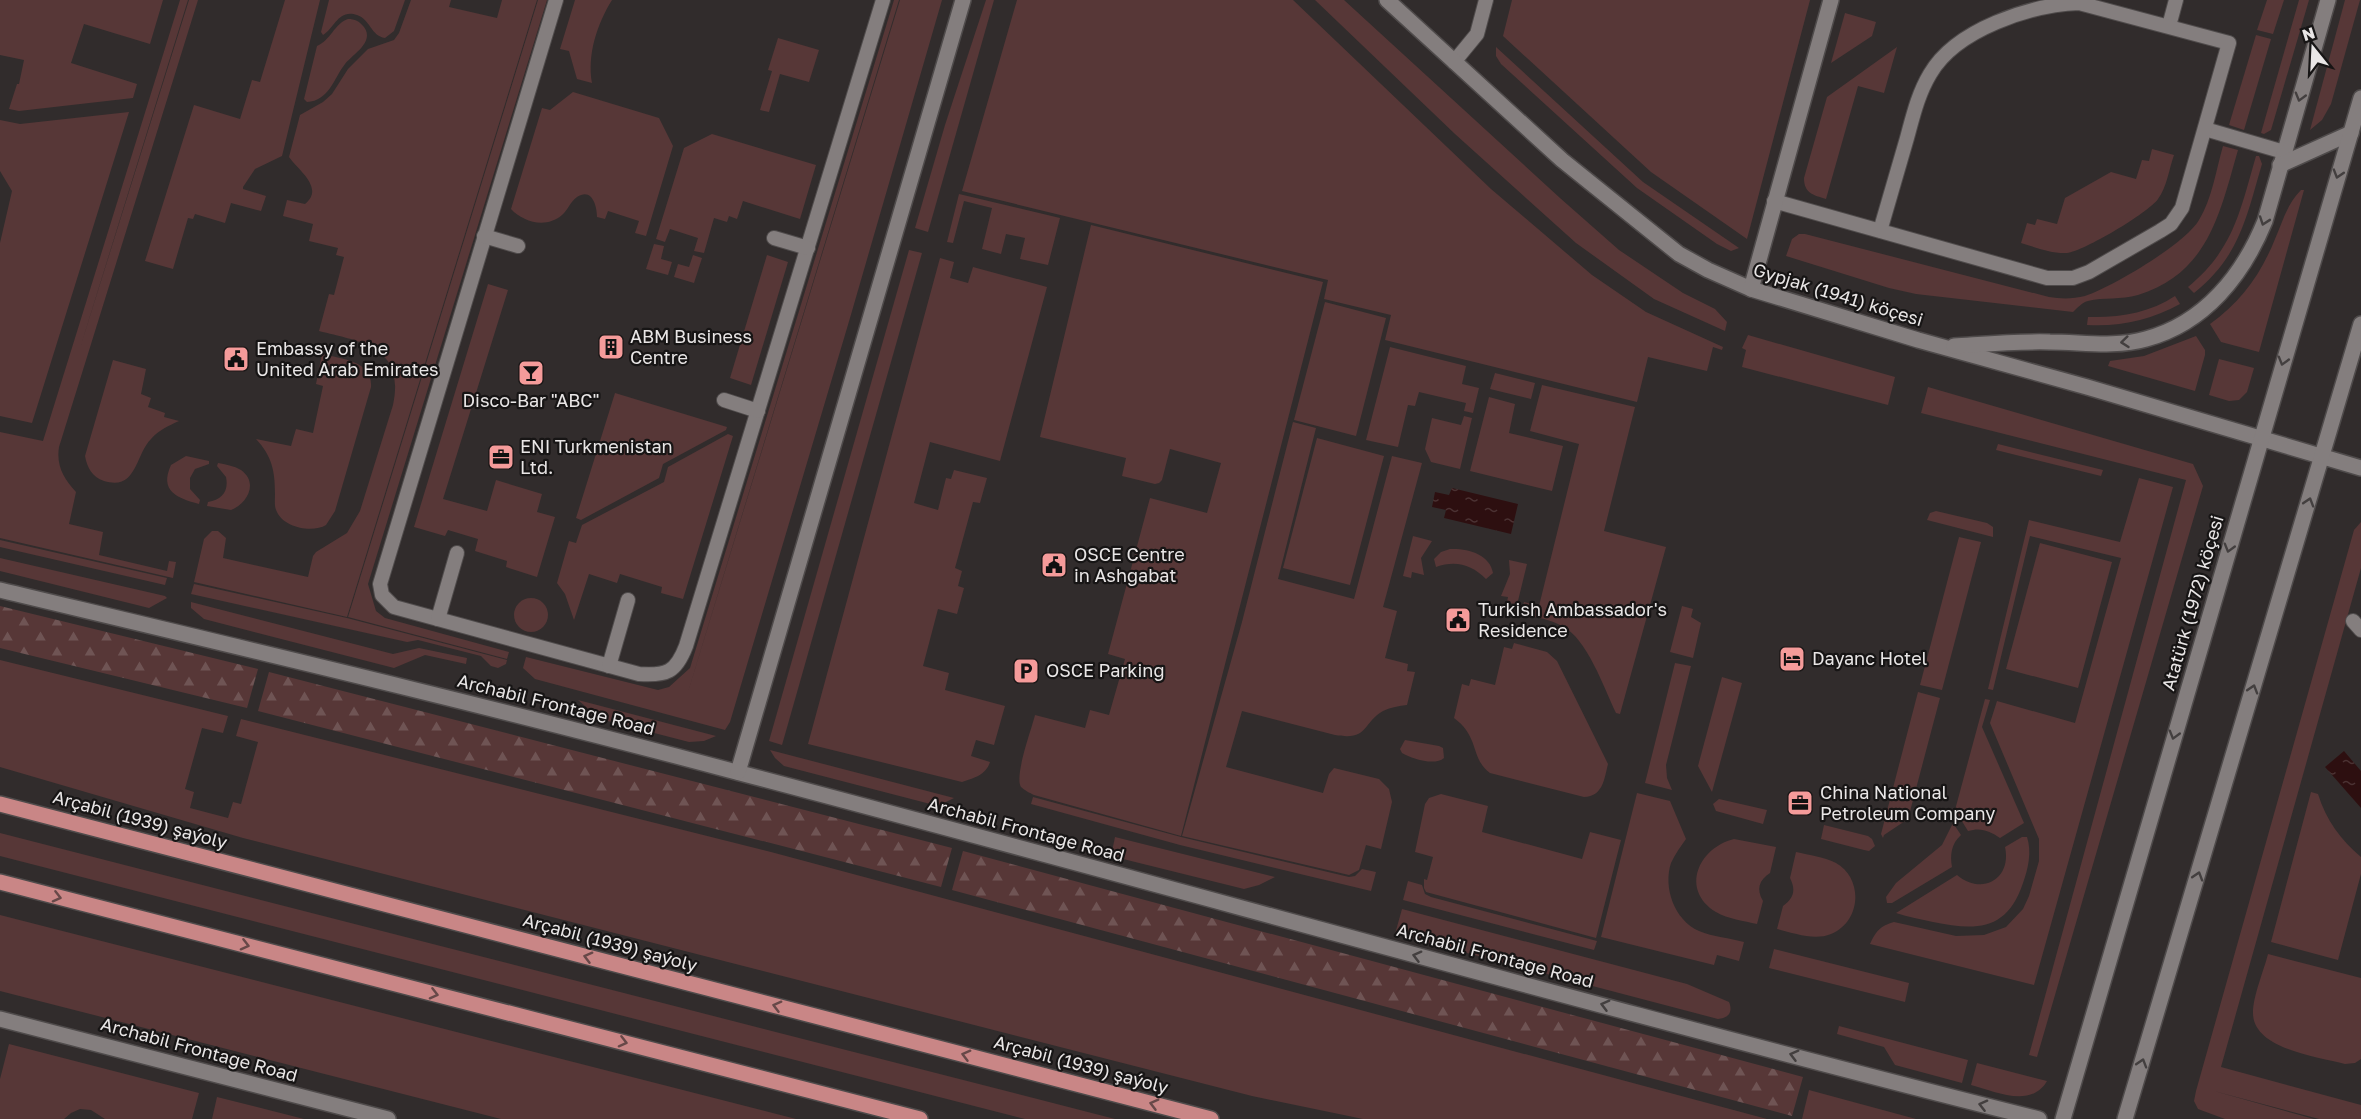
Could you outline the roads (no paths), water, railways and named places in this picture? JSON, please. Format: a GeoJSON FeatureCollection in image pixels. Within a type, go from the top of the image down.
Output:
{"type":"FeatureCollection","features":[{"type":"Feature","properties":{"kind":"main road","name":"Arçabil (1939) şaýoly"},"geometry":{"type":"LineString","coordinates":[[0,804],[1211,1119]]}},
{"type":"Feature","properties":{"kind":"main road"},"geometry":{"type":"LineString","coordinates":[[0,882],[920,1119]]}},
{"type":"Feature","properties":{"kind":"street"},"geometry":{"type":"LineString","coordinates":[[738,772],[963,0]]}},
{"type":"Feature","properties":{"kind":"street","name":"Gypjak (1941) köçesi"},"geometry":{"type":"LineString","coordinates":[[1387,0],[1562,160],[1635,221],[1679,254],[1750,289],[1937,346],[2361,468]]}},
{"type":"Feature","properties":{"kind":"street"},"geometry":{"type":"LineString","coordinates":[[1750,289],[1831,0]]}},
{"type":"Feature","properties":{"kind":"street"},"geometry":{"type":"LineString","coordinates":[[1937,346],[2050,342],[2094,345],[2146,340],[2181,324],[2210,304],[2224,290],[2250,255],[2265,221],[2328,0]]}},
{"type":"Feature","properties":{"kind":"street","name":"Atatürk (1972) köçesi"},"geometry":{"type":"LineString","coordinates":[[2063,1119],[2361,98]]}},
{"type":"Feature","properties":{"kind":"street"},"geometry":{"type":"LineString","coordinates":[[2282,159],[2351,133]]}},
{"type":"Feature","properties":{"kind":"street"},"geometry":{"type":"LineString","coordinates":[[2125,1119],[2361,324]]}},
{"type":"Feature","properties":{"kind":"street","name":"Archabil Frontage Road"},"geometry":{"type":"LineString","coordinates":[[0,590],[493,709],[738,772],[1374,945],[2039,1119]]}},
{"type":"Feature","properties":{"kind":"street","name":"Archabil Frontage Road"},"geometry":{"type":"LineString","coordinates":[[0,1018],[388,1119]]}},
{"type":"Feature","properties":{"kind":"lane"},"geometry":{"type":"LineString","coordinates":[[556,0],[380,584],[382,595],[394,607],[639,674],[654,675],[668,672],[680,663],[883,0]]}},
{"type":"Feature","properties":{"kind":"lane"},"geometry":{"type":"LineString","coordinates":[[1454,62],[1478,34],[1486,0]]}},
{"type":"Feature","properties":{"kind":"lane"},"geometry":{"type":"LineString","coordinates":[[2169,26],[2176,0]]}},
{"type":"Feature","properties":{"kind":"lane"},"geometry":{"type":"LineString","coordinates":[[1774,201],[1880,231],[2047,278],[2073,278],[2090,272],[2160,231],[2177,217],[2182,208],[2229,43],[2098,6],[2079,3],[2058,4],[2003,20],[1976,33],[1950,50],[1931,72],[1919,96],[1880,231]]}},
{"type":"Feature","properties":{"kind":"lane"},"geometry":{"type":"LineString","coordinates":[[2205,129],[2282,159]]}},
{"type":"Feature","properties":{"kind":"lane"},"geometry":{"type":"LineString","coordinates":[[484,236],[518,246]]}},
{"type":"Feature","properties":{"kind":"lane"},"geometry":{"type":"LineString","coordinates":[[774,238],[808,248]]}},
{"type":"Feature","properties":{"kind":"lane"},"geometry":{"type":"LineString","coordinates":[[724,400],[758,411]]}},
{"type":"Feature","properties":{"kind":"lane"},"geometry":{"type":"LineString","coordinates":[[438,620],[457,553]]}},
{"type":"Feature","properties":{"kind":"lane"},"geometry":{"type":"LineString","coordinates":[[609,666],[628,600]]}},
{"type":"Feature","properties":{"kind":"water"},"geometry":{"type":"Polygon","coordinates":[[[1452,488],[1518,504],[1511,534],[1444,518],[1446,510],[1432,507],[1435,492],[1449,495],[1452,488]]]}},
{"type":"Feature","properties":{"kind":"water"},"geometry":{"type":"Polygon","coordinates":[[[2344,751],[2361,771],[2361,808],[2325,767],[2344,751]]]}},
{"type":"Feature","properties":{"kind":"place","name":"ABM Business Centre"},"geometry":{"type":"Point","coordinates":[611,347]}},
{"type":"Feature","properties":{"kind":"place","name":"Embassy of the United Arab Emirates"},"geometry":{"type":"Point","coordinates":[236,359]}},
{"type":"Feature","properties":{"kind":"place","name":"Disco-Bar \"ABC\""},"geometry":{"type":"Point","coordinates":[531,373]}},
{"type":"Feature","properties":{"kind":"place","name":"ENI Turkmenistan Ltd."},"geometry":{"type":"Point","coordinates":[501,457]}},
{"type":"Feature","properties":{"kind":"place","name":"OSCE Centre in Ashgabat"},"geometry":{"type":"Point","coordinates":[1054,565]}},
{"type":"Feature","properties":{"kind":"place","name":"Turkish Ambassador's Residence"},"geometry":{"type":"Point","coordinates":[1458,620]}},
{"type":"Feature","properties":{"kind":"place","name":"Dayanc Hotel"},"geometry":{"type":"Point","coordinates":[1792,659]}},
{"type":"Feature","properties":{"kind":"place","name":"OSCE Parking"},"geometry":{"type":"Point","coordinates":[1026,671]}},
{"type":"Feature","properties":{"kind":"place","name":"China National Petroleum Company"},"geometry":{"type":"Point","coordinates":[1800,803]}}]}
